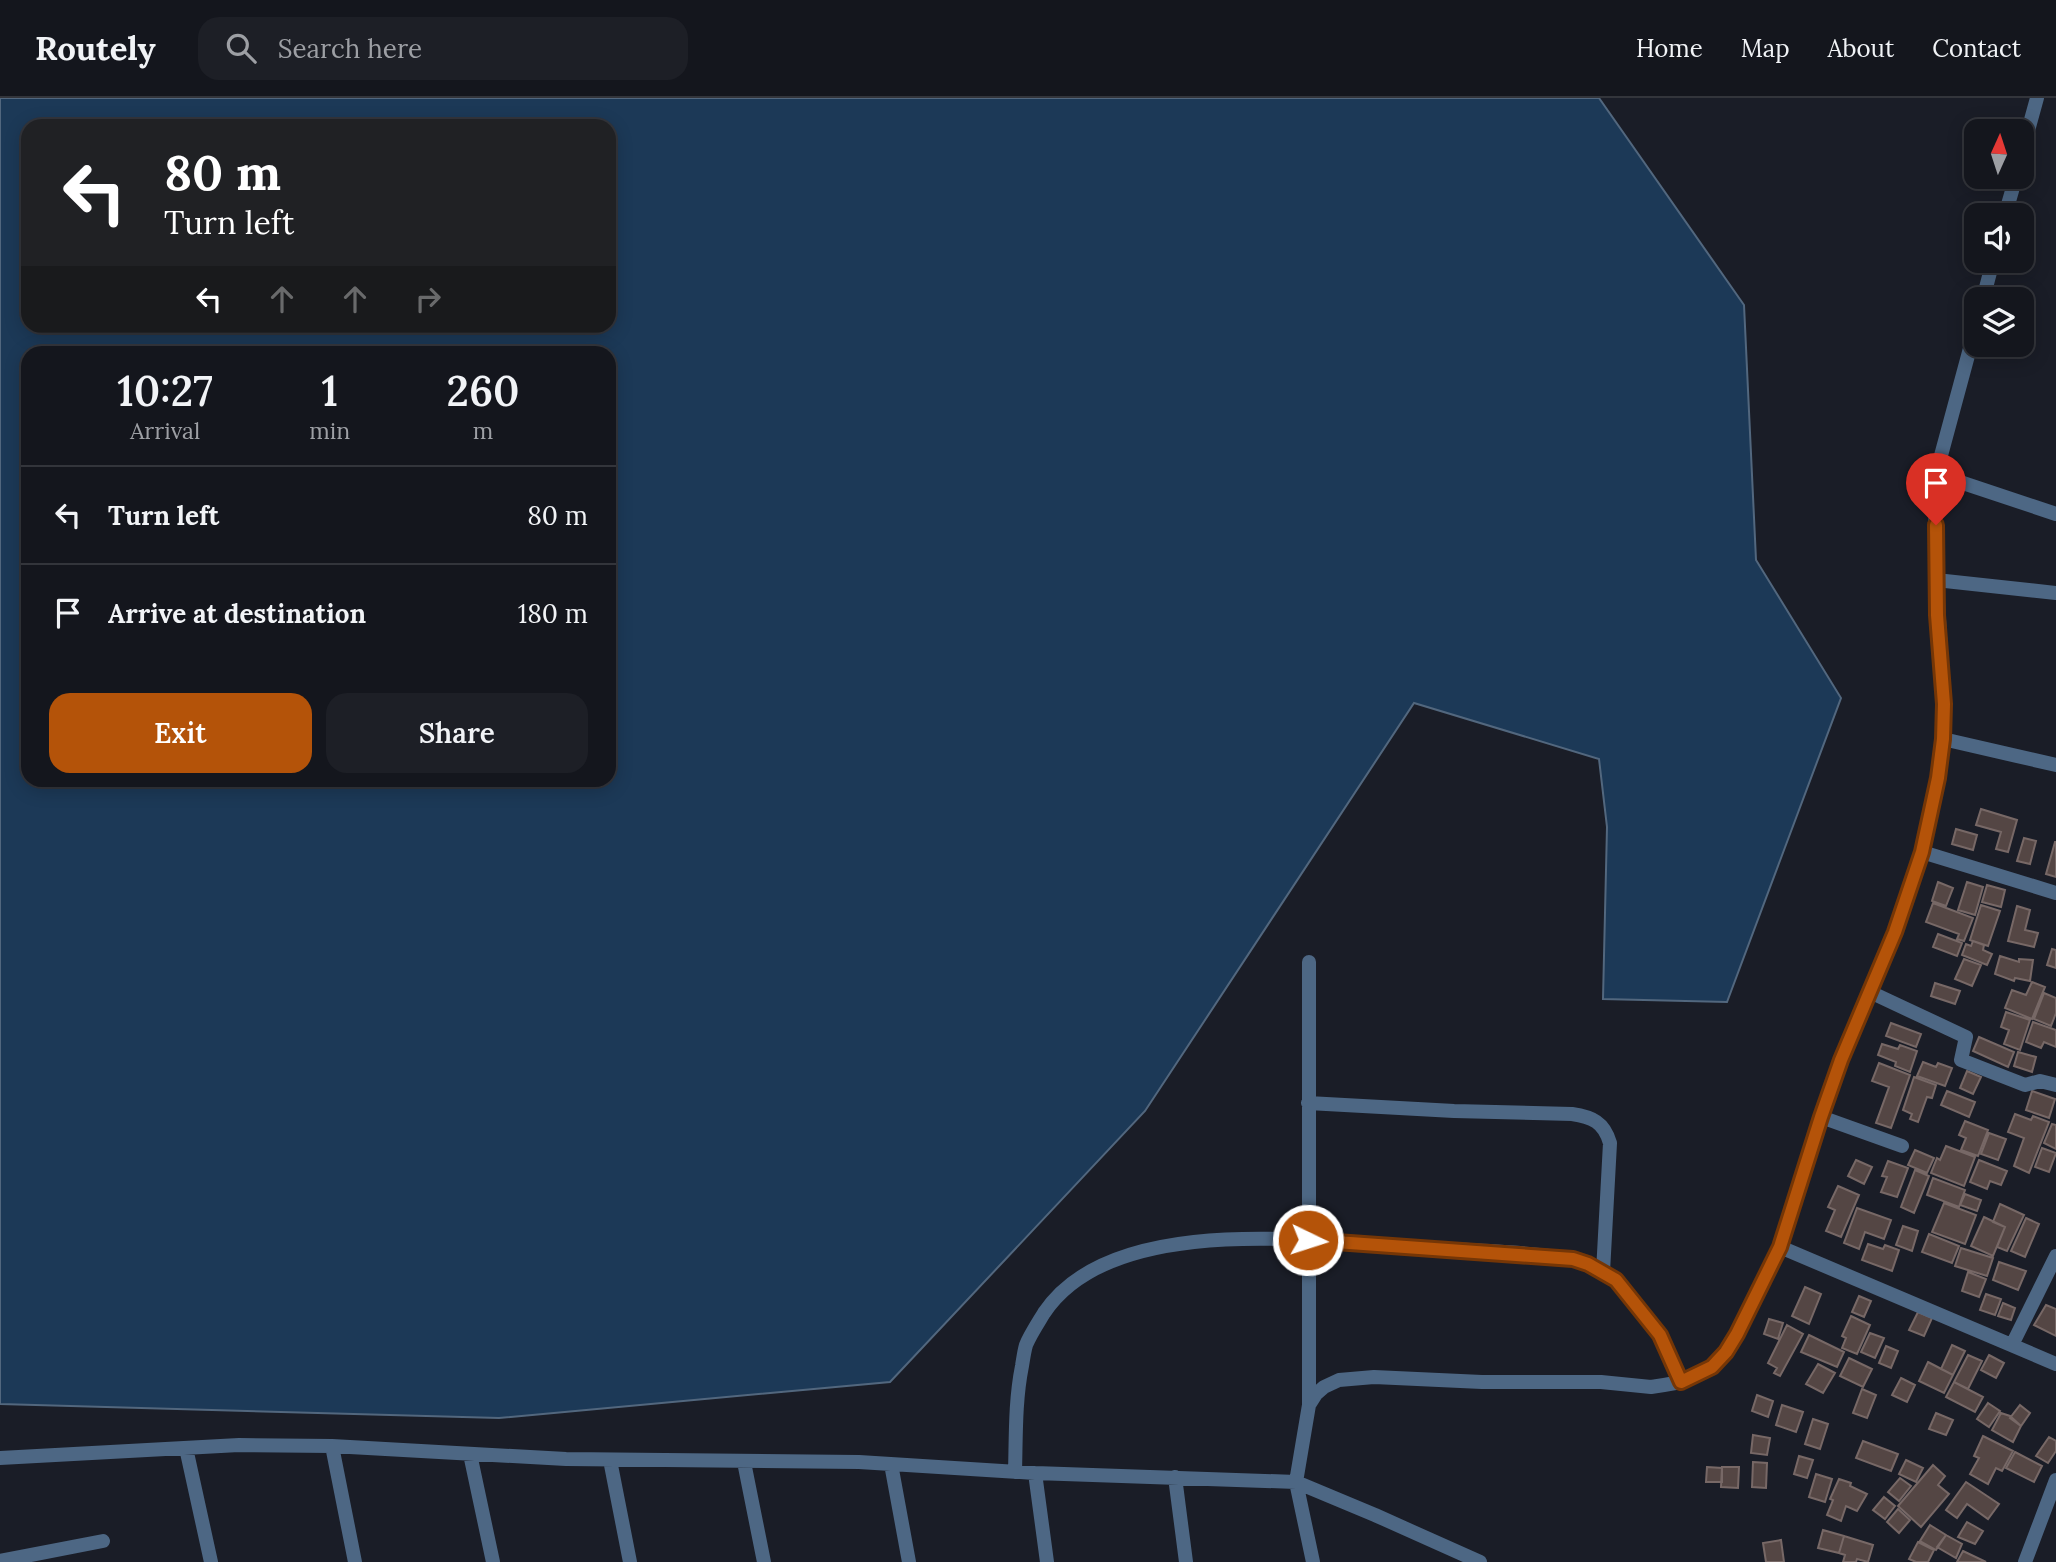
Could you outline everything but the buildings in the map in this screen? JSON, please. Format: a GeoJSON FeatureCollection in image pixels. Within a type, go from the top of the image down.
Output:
{"type":"FeatureCollection","features":[{"type":"Feature","properties":{"kind":"street"},"geometry":{"type":"LineString","coordinates":[[2031,119],[2037,98]]}},
{"type":"Feature","properties":{"kind":"street"},"geometry":{"type":"LineString","coordinates":[[1309,1405],[1324,1387],[1339,1380],[1374,1377],[1482,1382],[1601,1382],[1651,1387],[1681,1382],[1712,1367],[1726,1352],[1780,1247],[1841,1060],[1895,932],[1922,852],[1938,778],[1943,739],[1944,704],[1936,580],[1936,474],[1968,357]]}},
{"type":"Feature","properties":{"kind":"street"},"geometry":{"type":"LineString","coordinates":[[1936,474],[2056,514]]}},
{"type":"Feature","properties":{"kind":"street"},"geometry":{"type":"LineString","coordinates":[[1936,580],[2056,593]]}},
{"type":"Feature","properties":{"kind":"street"},"geometry":{"type":"LineString","coordinates":[[1943,739],[2056,765]]}},
{"type":"Feature","properties":{"kind":"street"},"geometry":{"type":"LineString","coordinates":[[1922,852],[2056,893]]}},
{"type":"Feature","properties":{"kind":"street"},"geometry":{"type":"LineString","coordinates":[[1309,962],[1309,1405],[1296,1482],[1313,1562]]}},
{"type":"Feature","properties":{"kind":"street"},"geometry":{"type":"LineString","coordinates":[[1870,992],[1966,1037],[1961,1060],[2025,1085],[2040,1081],[2056,1085]]}},
{"type":"Feature","properties":{"kind":"street"},"geometry":{"type":"LineString","coordinates":[[1308,1103],[1572,1114],[1589,1117],[1603,1127],[1610,1143],[1603,1272]]}},
{"type":"Feature","properties":{"kind":"street"},"geometry":{"type":"LineString","coordinates":[[1821,1117],[1902,1146]]}},
{"type":"Feature","properties":{"kind":"street"},"geometry":{"type":"LineString","coordinates":[[1015,1472],[1017,1388],[1026,1346],[1045,1312],[1068,1286],[1106,1263],[1182,1244],[1243,1238],[1308,1240],[1555,1256],[1588,1264],[1616,1280],[1660,1335],[1681,1382]]}},
{"type":"Feature","properties":{"kind":"street"},"geometry":{"type":"LineString","coordinates":[[1780,1247],[2056,1364]]}},
{"type":"Feature","properties":{"kind":"street"},"geometry":{"type":"LineString","coordinates":[[2012,1345],[2056,1256]]}},
{"type":"Feature","properties":{"kind":"street"},"geometry":{"type":"LineString","coordinates":[[0,1458],[239,1445],[332,1446],[610,1460],[891,1464],[1035,1473],[1296,1482],[1375,1515],[1462,1558],[1480,1562]]}},
{"type":"Feature","properties":{"kind":"street"},"geometry":{"type":"LineString","coordinates":[[332,1446],[355,1562]]}},
{"type":"Feature","properties":{"kind":"street"},"geometry":{"type":"LineString","coordinates":[[186,1448],[211,1562]]}},
{"type":"Feature","properties":{"kind":"street"},"geometry":{"type":"LineString","coordinates":[[470,1454],[493,1562]]}},
{"type":"Feature","properties":{"kind":"street"},"geometry":{"type":"LineString","coordinates":[[610,1460],[630,1562]]}},
{"type":"Feature","properties":{"kind":"street"},"geometry":{"type":"LineString","coordinates":[[744,1462],[764,1562]]}},
{"type":"Feature","properties":{"kind":"street"},"geometry":{"type":"LineString","coordinates":[[891,1464],[909,1562]]}},
{"type":"Feature","properties":{"kind":"street"},"geometry":{"type":"LineString","coordinates":[[1035,1473],[1046,1562]]}},
{"type":"Feature","properties":{"kind":"street"},"geometry":{"type":"LineString","coordinates":[[1175,1477],[1186,1562]]}},
{"type":"Feature","properties":{"kind":"street"},"geometry":{"type":"LineString","coordinates":[[2025,1562],[2056,1480]]}},
{"type":"Feature","properties":{"kind":"street"},"geometry":{"type":"LineString","coordinates":[[0,1561],[103,1541]]}},
{"type":"Feature","properties":{"kind":"water"},"geometry":{"type":"Polygon","coordinates":[[[0,98],[1599,98],[1744,305],[1756,560],[1841,698],[1727,1002],[1603,999],[1607,827],[1599,759],[1414,703],[1145,1111],[890,1382],[499,1418],[0,1404],[0,98]]]}},
{"type":"Feature","properties":{"kind":"route"},"geometry":{"type":"LineString","coordinates":[[1308,1240],[1573,1259],[1616,1280],[1660,1335],[1681,1382],[1712,1367],[1726,1352],[1780,1247],[1841,1060],[1895,932],[1922,852],[1938,778],[1943,739],[1944,704],[1937,615],[1936,525]]}}]}
